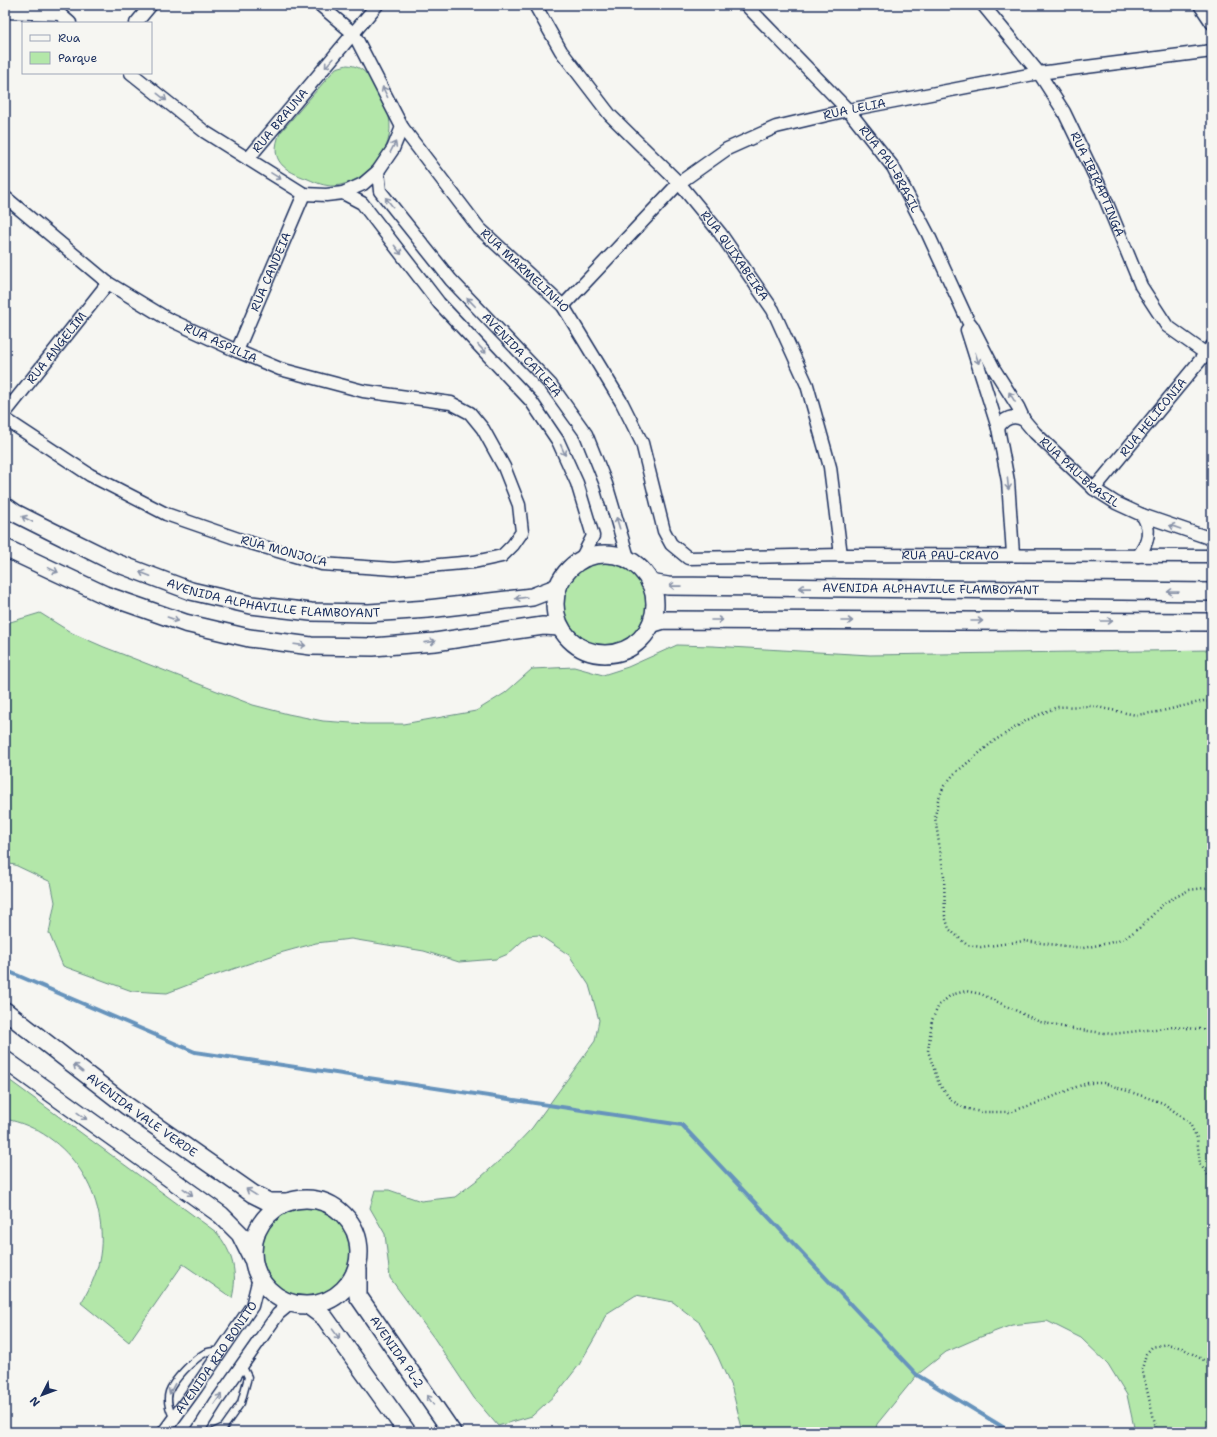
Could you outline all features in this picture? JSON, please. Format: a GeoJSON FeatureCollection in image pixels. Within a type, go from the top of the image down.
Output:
{"type":"FeatureCollection","features":[{"type":"Feature","properties":{"kind":"street"},"geometry":{"type":"LineString","coordinates":[[49,5],[69,22]]}},
{"type":"Feature","properties":{"kind":"street"},"geometry":{"type":"LineString","coordinates":[[137,22],[151,5]]}},
{"type":"Feature","properties":{"kind":"street","name":"RUA MARMELINHO"},"geometry":{"type":"LineString","coordinates":[[320,5],[354,34],[402,127],[479,228],[563,306],[622,402],[642,443],[664,531],[671,544],[688,558]]}},
{"type":"Feature","properties":{"kind":"street","name":"RUA BRAUNA"},"geometry":{"type":"LineString","coordinates":[[378,5],[248,159],[304,194],[326,195],[343,193],[363,184],[378,171],[393,149],[402,127]]}},
{"type":"Feature","properties":{"kind":"street","name":"RUA QUIXABEIRA"},"geometry":{"type":"LineString","coordinates":[[535,5],[561,51],[610,114],[679,183],[720,233],[773,310],[807,385],[830,467],[841,555]]}},
{"type":"Feature","properties":{"kind":"street","name":"RUA PAU-BRASIL"},"geometry":{"type":"LineString","coordinates":[[746,5],[848,110],[892,167],[928,234],[968,321],[1024,420],[1035,433],[1094,489],[1116,503],[1142,515],[1212,539]]}},
{"type":"Feature","properties":{"kind":"street","name":"RUA IBIRAPTINGA"},"geometry":{"type":"LineString","coordinates":[[983,5],[1039,73],[1064,112],[1102,191],[1141,286],[1167,326],[1210,352]]}},
{"type":"Feature","properties":{"kind":"street"},"geometry":{"type":"LineString","coordinates":[[1200,5],[1212,23]]}},
{"type":"Feature","properties":{"kind":"street"},"geometry":{"type":"LineString","coordinates":[[5,12],[60,14]]}},
{"type":"Feature","properties":{"kind":"street","name":"RUA LELIA"},"geometry":{"type":"LineString","coordinates":[[563,306],[679,183],[727,149],[776,127],[848,110],[1039,73],[1212,50]]}},
{"type":"Feature","properties":{"kind":"street"},"geometry":{"type":"LineString","coordinates":[[132,74],[206,132],[248,159]]}},
{"type":"Feature","properties":{"kind":"street","name":"AVENIDA CATLEIA"},"geometry":{"type":"LineString","coordinates":[[378,171],[380,191],[451,280],[551,385],[586,434],[606,484],[629,561]]}},
{"type":"Feature","properties":{"kind":"street","name":"AVENIDA CATLEIA"},"geometry":{"type":"LineString","coordinates":[[343,193],[362,203],[438,303],[531,401],[558,441],[577,483],[593,536],[580,561]]}},
{"type":"Feature","properties":{"kind":"street","name":"RUA CANDEIA"},"geometry":{"type":"LineString","coordinates":[[237,351],[304,194]]}},
{"type":"Feature","properties":{"kind":"street","name":"RUA ASPILIA"},"geometry":{"type":"LineString","coordinates":[[5,197],[108,283],[166,318],[237,351],[280,369],[363,391],[452,403],[470,413]]}},
{"type":"Feature","properties":{"kind":"street","name":"RUA ANGELIM"},"geometry":{"type":"LineString","coordinates":[[5,413],[108,283]]}},
{"type":"Feature","properties":{"kind":"street","name":"RUA PAU-BRASIL"},"geometry":{"type":"LineString","coordinates":[[968,321],[967,329],[998,428],[1008,481],[1013,554]]}},
{"type":"Feature","properties":{"kind":"street","name":"RUA HELICONIA"},"geometry":{"type":"LineString","coordinates":[[1094,489],[1210,352]]}},
{"type":"Feature","properties":{"kind":"street","name":"RUA MONJOLA"},"geometry":{"type":"LineString","coordinates":[[5,419],[90,475],[166,514],[244,541],[322,564],[394,570],[474,562],[502,556],[513,545],[522,532],[519,505],[504,467],[483,429],[470,413]]}},
{"type":"Feature","properties":{"kind":"street"},"geometry":{"type":"LineString","coordinates":[[998,428],[1004,420],[1008,418],[1019,417],[1024,420]]}},
{"type":"Feature","properties":{"kind":"street","name":"AVENIDA ALPHAVILLE FLAMBOYANT"},"geometry":{"type":"LineString","coordinates":[[5,506],[44,528],[114,562],[191,591],[251,605],[311,612],[368,613],[428,610],[532,597],[558,587]]}},
{"type":"Feature","properties":{"kind":"street"},"geometry":{"type":"LineString","coordinates":[[1138,556],[1148,538],[1147,523],[1142,515]]}},
{"type":"Feature","properties":{"kind":"street"},"geometry":{"type":"LineString","coordinates":[[5,548],[105,595],[185,623],[249,638],[311,646],[373,648],[435,642],[543,626],[560,627]]}},
{"type":"Feature","properties":{"kind":"street","name":"RUA PAU-CRAVO"},"geometry":{"type":"LineString","coordinates":[[688,558],[1013,554],[1212,556]]}},
{"type":"Feature","properties":{"kind":"street"},"geometry":{"type":"LineString","coordinates":[[596,555],[613,555],[629,561],[641,570],[650,583],[654,596],[654,610],[651,624],[642,637],[630,648],[615,653],[599,654],[583,649],[570,640],[560,627],[556,617],[555,608],[555,596],[558,587],[567,572],[580,561],[596,555]]}},
{"type":"Feature","properties":{"kind":"street"},"geometry":{"type":"LineString","coordinates":[[5,558],[33,561]]}},
{"type":"Feature","properties":{"kind":"street","name":"AVENIDA ALPHAVILLE FLAMBOYANT"},"geometry":{"type":"LineString","coordinates":[[650,583],[668,586],[1212,592]]}},
{"type":"Feature","properties":{"kind":"street"},"geometry":{"type":"LineString","coordinates":[[651,624],[664,620],[1212,622]]}},
{"type":"Feature","properties":{"kind":"street","name":"AVENIDA VALE VERDE"},"geometry":{"type":"LineString","coordinates":[[5,1011],[127,1106],[253,1194],[269,1202],[288,1202]]}},
{"type":"Feature","properties":{"kind":"street"},"geometry":{"type":"LineString","coordinates":[[5,1060],[221,1215],[240,1234],[253,1260],[259,1278],[278,1298],[290,1304],[309,1306],[326,1303],[340,1294],[351,1282],[358,1267],[360,1250],[357,1234],[349,1219],[336,1208],[321,1200],[304,1198],[288,1202],[272,1211],[260,1225],[254,1242],[253,1260]]}},
{"type":"Feature","properties":{"kind":"street","name":"AVENIDA PL-2"},"geometry":{"type":"LineString","coordinates":[[358,1267],[358,1296],[452,1432]]}},
{"type":"Feature","properties":{"kind":"street","name":"AVENIDA RIO BONITO"},"geometry":{"type":"LineString","coordinates":[[164,1432],[252,1306],[259,1278]]}},
{"type":"Feature","properties":{"kind":"street","name":"AVENIDA RIO BONITO"},"geometry":{"type":"LineString","coordinates":[[197,1432],[216,1402],[278,1314],[290,1304]]}},
{"type":"Feature","properties":{"kind":"street"},"geometry":{"type":"LineString","coordinates":[[309,1306],[325,1318],[407,1432]]}},
{"type":"Feature","properties":{"kind":"lane"},"geometry":{"type":"LineString","coordinates":[[174,1419],[168,1406],[169,1392],[179,1377],[187,1367],[206,1353],[222,1349]]}},
{"type":"Feature","properties":{"kind":"lane"},"geometry":{"type":"LineString","coordinates":[[213,1432],[224,1427],[241,1403],[248,1377],[242,1365]]}},
{"type":"Feature","properties":{"kind":"path"},"geometry":{"type":"LineString","coordinates":[[1212,702],[1204,701],[1158,712],[1136,715],[1092,706],[1057,707],[1027,720],[994,741],[954,774],[944,786],[938,800],[935,817],[944,876],[945,916],[949,929],[967,945],[981,947],[1024,941],[1082,948],[1109,943],[1124,938],[1142,926],[1164,903],[1189,890],[1212,887]]}},
{"type":"Feature","properties":{"kind":"path"},"geometry":{"type":"LineString","coordinates":[[1212,1030],[1173,1027],[1112,1034],[1073,1029],[1040,1022],[981,994],[966,991],[951,995],[939,1005],[932,1020],[928,1051],[938,1084],[951,1100],[964,1108],[980,1112],[1009,1112],[1041,1102],[1088,1083],[1104,1083],[1163,1103],[1189,1122],[1196,1138],[1200,1164],[1212,1180]]}},
{"type":"Feature","properties":{"kind":"path"},"geometry":{"type":"LineString","coordinates":[[1157,1432],[1142,1369],[1146,1354],[1152,1347],[1167,1344],[1182,1348],[1209,1363],[1212,1363]]}},
{"type":"Feature","properties":{"kind":"green space"},"geometry":{"type":"Polygon","coordinates":[[[347,65],[359,68],[368,76],[388,112],[390,129],[388,141],[383,153],[376,163],[357,179],[346,184],[334,186],[318,183],[292,172],[281,164],[276,151],[280,133],[336,68],[347,65]]]}},
{"type":"Feature","properties":{"kind":"green space"},"geometry":{"type":"Polygon","coordinates":[[[597,561],[613,561],[622,564],[636,573],[645,587],[648,596],[648,612],[645,621],[636,635],[622,644],[613,647],[597,647],[581,640],[574,635],[569,628],[562,612],[562,596],[569,580],[574,573],[581,568],[597,561]]]}},
{"type":"Feature","properties":{"kind":"green space"},"geometry":{"type":"Polygon","coordinates":[[[40,613],[72,633],[104,647],[253,705],[323,721],[366,724],[403,724],[476,711],[505,693],[532,669],[574,667],[603,675],[628,667],[677,645],[870,655],[1212,650],[1212,1432],[1135,1432],[1127,1395],[1108,1364],[1081,1338],[1047,1321],[1012,1325],[946,1352],[917,1375],[877,1424],[875,1432],[743,1432],[732,1389],[718,1357],[700,1323],[673,1302],[636,1295],[606,1314],[598,1332],[579,1365],[558,1392],[532,1416],[498,1426],[474,1398],[434,1338],[390,1278],[385,1234],[370,1208],[375,1190],[389,1190],[421,1201],[455,1197],[481,1177],[508,1153],[532,1128],[595,1041],[599,1020],[589,985],[569,955],[539,935],[528,936],[508,954],[496,959],[459,962],[424,951],[351,939],[316,943],[280,953],[167,993],[132,991],[63,966],[49,933],[55,902],[51,882],[15,865],[5,863],[5,625],[7,623],[40,613]]]}},
{"type":"Feature","properties":{"kind":"green space"},"geometry":{"type":"Polygon","coordinates":[[[5,1077],[216,1232],[227,1247],[233,1263],[234,1289],[232,1298],[183,1264],[129,1342],[81,1303],[96,1272],[99,1261],[101,1237],[99,1214],[92,1192],[81,1171],[66,1153],[49,1137],[28,1126],[5,1119],[5,1077]]]}},
{"type":"Feature","properties":{"kind":"green space"},"geometry":{"type":"Polygon","coordinates":[[[306,1208],[323,1211],[331,1215],[343,1227],[347,1235],[350,1252],[347,1269],[343,1277],[331,1289],[323,1293],[306,1296],[289,1293],[281,1289],[269,1277],[265,1269],[262,1252],[265,1235],[269,1227],[281,1215],[289,1211],[306,1208]]]}},
{"type":"Feature","properties":{"kind":"waterway"},"geometry":{"type":"LineString","coordinates":[[5,970],[195,1052],[682,1125],[917,1375],[1011,1432]]}}]}
